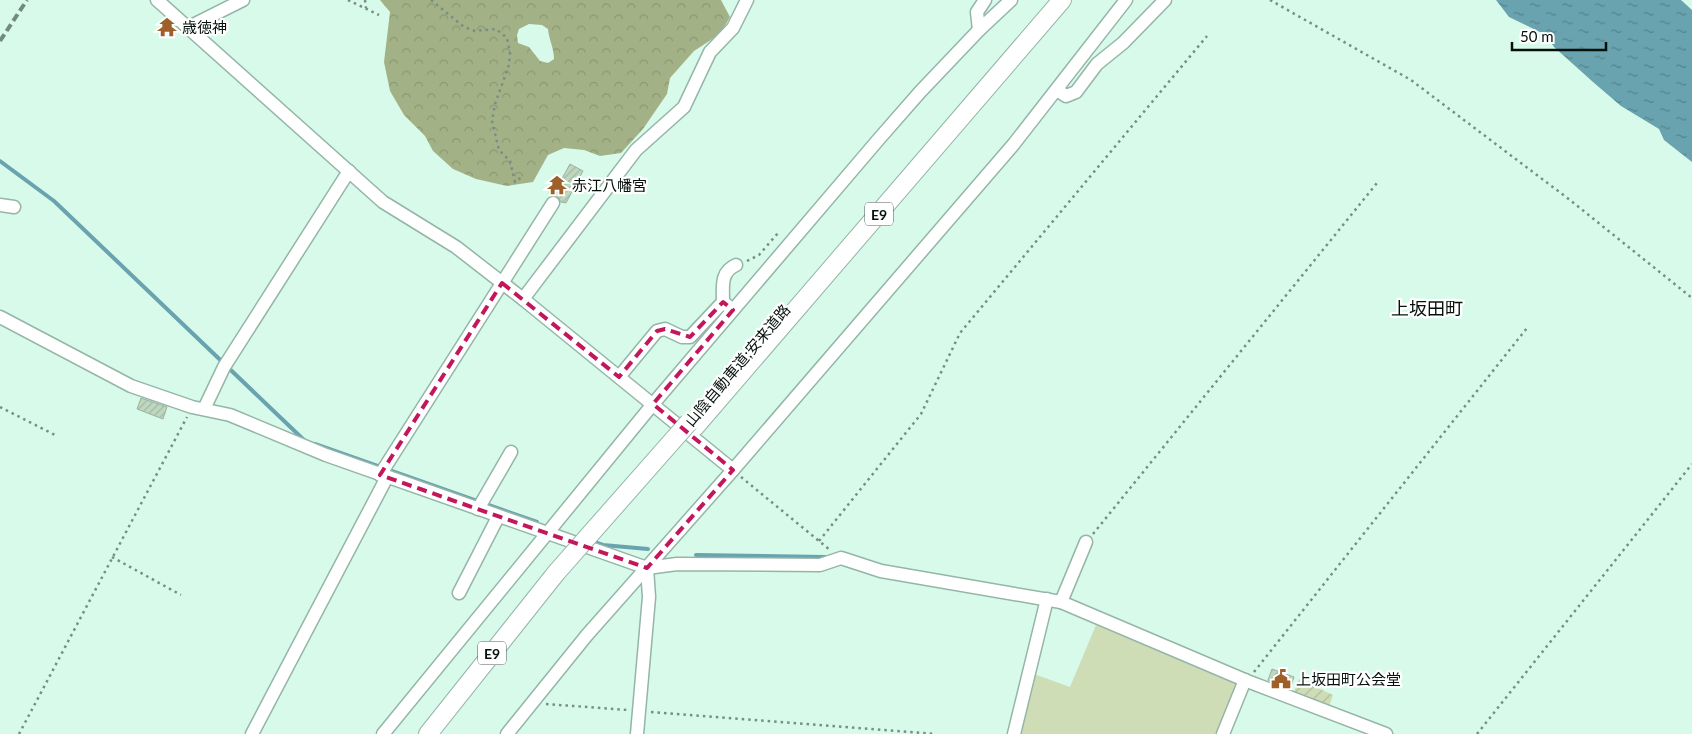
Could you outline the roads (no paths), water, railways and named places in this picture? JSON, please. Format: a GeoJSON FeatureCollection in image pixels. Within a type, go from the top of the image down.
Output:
{"type":"FeatureCollection","features":[{"type":"Feature","properties":{"kind":"highway","name":"山陰自動車道;安来道路"},"geometry":{"type":"LineString","coordinates":[[692,425],[892,183],[1051,0]]}},
{"type":"Feature","properties":{"kind":"highway","name":"山陰自動車道;安来道路"},"geometry":{"type":"LineString","coordinates":[[428,734],[561,576],[1062,0]]}},
{"type":"Feature","properties":{"kind":"highway","name":"山陰自動車道;安来道路"},"geometry":{"type":"LineString","coordinates":[[440,734],[561,576]]}},
{"type":"Feature","properties":{"kind":"street"},"geometry":{"type":"LineString","coordinates":[[157,0],[383,202],[456,248],[523,299],[652,404],[700,446],[733,470]]}},
{"type":"Feature","properties":{"kind":"street"},"geometry":{"type":"LineString","coordinates":[[188,28],[243,0]]}},
{"type":"Feature","properties":{"kind":"street"},"geometry":{"type":"LineString","coordinates":[[523,299],[636,150],[684,107],[710,52],[734,28],[747,0]]}},
{"type":"Feature","properties":{"kind":"street"},"geometry":{"type":"LineString","coordinates":[[979,30],[976,22],[977,12],[985,0]]}},
{"type":"Feature","properties":{"kind":"street"},"geometry":{"type":"LineString","coordinates":[[383,734],[652,404],[728,306],[920,92],[979,30],[1012,0]]}},
{"type":"Feature","properties":{"kind":"street"},"geometry":{"type":"LineString","coordinates":[[506,734],[587,635],[733,470],[1057,90],[1126,0]]}},
{"type":"Feature","properties":{"kind":"street"},"geometry":{"type":"LineString","coordinates":[[1057,90],[1066,96],[1076,92],[1097,64],[1124,43],[1165,0]]}},
{"type":"Feature","properties":{"kind":"street"},"geometry":{"type":"LineString","coordinates":[[198,408],[349,171]]}},
{"type":"Feature","properties":{"kind":"street"},"geometry":{"type":"LineString","coordinates":[[252,734],[384,472],[553,203]]}},
{"type":"Feature","properties":{"kind":"street"},"geometry":{"type":"LineString","coordinates":[[0,205],[14,207]]}},
{"type":"Feature","properties":{"kind":"street"},"geometry":{"type":"LineString","coordinates":[[728,306],[724,275],[726,271],[736,265]]}},
{"type":"Feature","properties":{"kind":"street"},"geometry":{"type":"LineString","coordinates":[[619,377],[657,331],[665,329],[682,338],[690,338],[728,306]]}},
{"type":"Feature","properties":{"kind":"street"},"geometry":{"type":"LineString","coordinates":[[0,317],[131,386],[198,408],[230,415],[326,455],[384,472],[480,505],[498,516],[647,568],[677,564],[820,565],[841,558],[881,571],[1048,599],[1061,602],[1246,680],[1386,734]]}},
{"type":"Feature","properties":{"kind":"street"},"geometry":{"type":"LineString","coordinates":[[480,505],[511,452]]}},
{"type":"Feature","properties":{"kind":"street"},"geometry":{"type":"LineString","coordinates":[[458,593],[498,516]]}},
{"type":"Feature","properties":{"kind":"street"},"geometry":{"type":"LineString","coordinates":[[1061,602],[1086,542]]}},
{"type":"Feature","properties":{"kind":"street"},"geometry":{"type":"LineString","coordinates":[[637,734],[649,596],[647,568]]}},
{"type":"Feature","properties":{"kind":"street"},"geometry":{"type":"LineString","coordinates":[[1014,734],[1048,599]]}},
{"type":"Feature","properties":{"kind":"street"},"geometry":{"type":"LineString","coordinates":[[1223,734],[1246,680]]}},
{"type":"Feature","properties":{"kind":"water"},"geometry":{"type":"Polygon","coordinates":[[[1496,0],[1681,0],[1692,10],[1692,162],[1664,140],[1659,129],[1621,106],[1593,82],[1554,47],[1546,35],[1509,17],[1496,0]]]}},
{"type":"Feature","properties":{"kind":"waterway"},"geometry":{"type":"LineString","coordinates":[[0,161],[54,201],[304,440]]}},
{"type":"Feature","properties":{"kind":"waterway"},"geometry":{"type":"LineString","coordinates":[[315,444],[537,522]]}},
{"type":"Feature","properties":{"kind":"waterway"},"geometry":{"type":"LineString","coordinates":[[591,541],[603,545],[648,549]]}},
{"type":"Feature","properties":{"kind":"waterway"},"geometry":{"type":"LineString","coordinates":[[696,555],[825,557]]}},
{"type":"Feature","properties":{"kind":"railway"},"geometry":{"type":"LineString","coordinates":[[0,41],[27,0]]}},
{"type":"Feature","properties":{"kind":"place","name":"歳徳神"},"geometry":{"type":"Point","coordinates":[167,27]}},
{"type":"Feature","properties":{"kind":"place","name":"赤江八幡宮"},"geometry":{"type":"Point","coordinates":[557,185]}},
{"type":"Feature","properties":{"kind":"place","name":"上坂田町公会堂"},"geometry":{"type":"Point","coordinates":[1281,679]}},
{"type":"Feature","properties":{"kind":"district","name":"上坂田町"},"geometry":{"type":"Point","coordinates":[1427,308]}}]}
